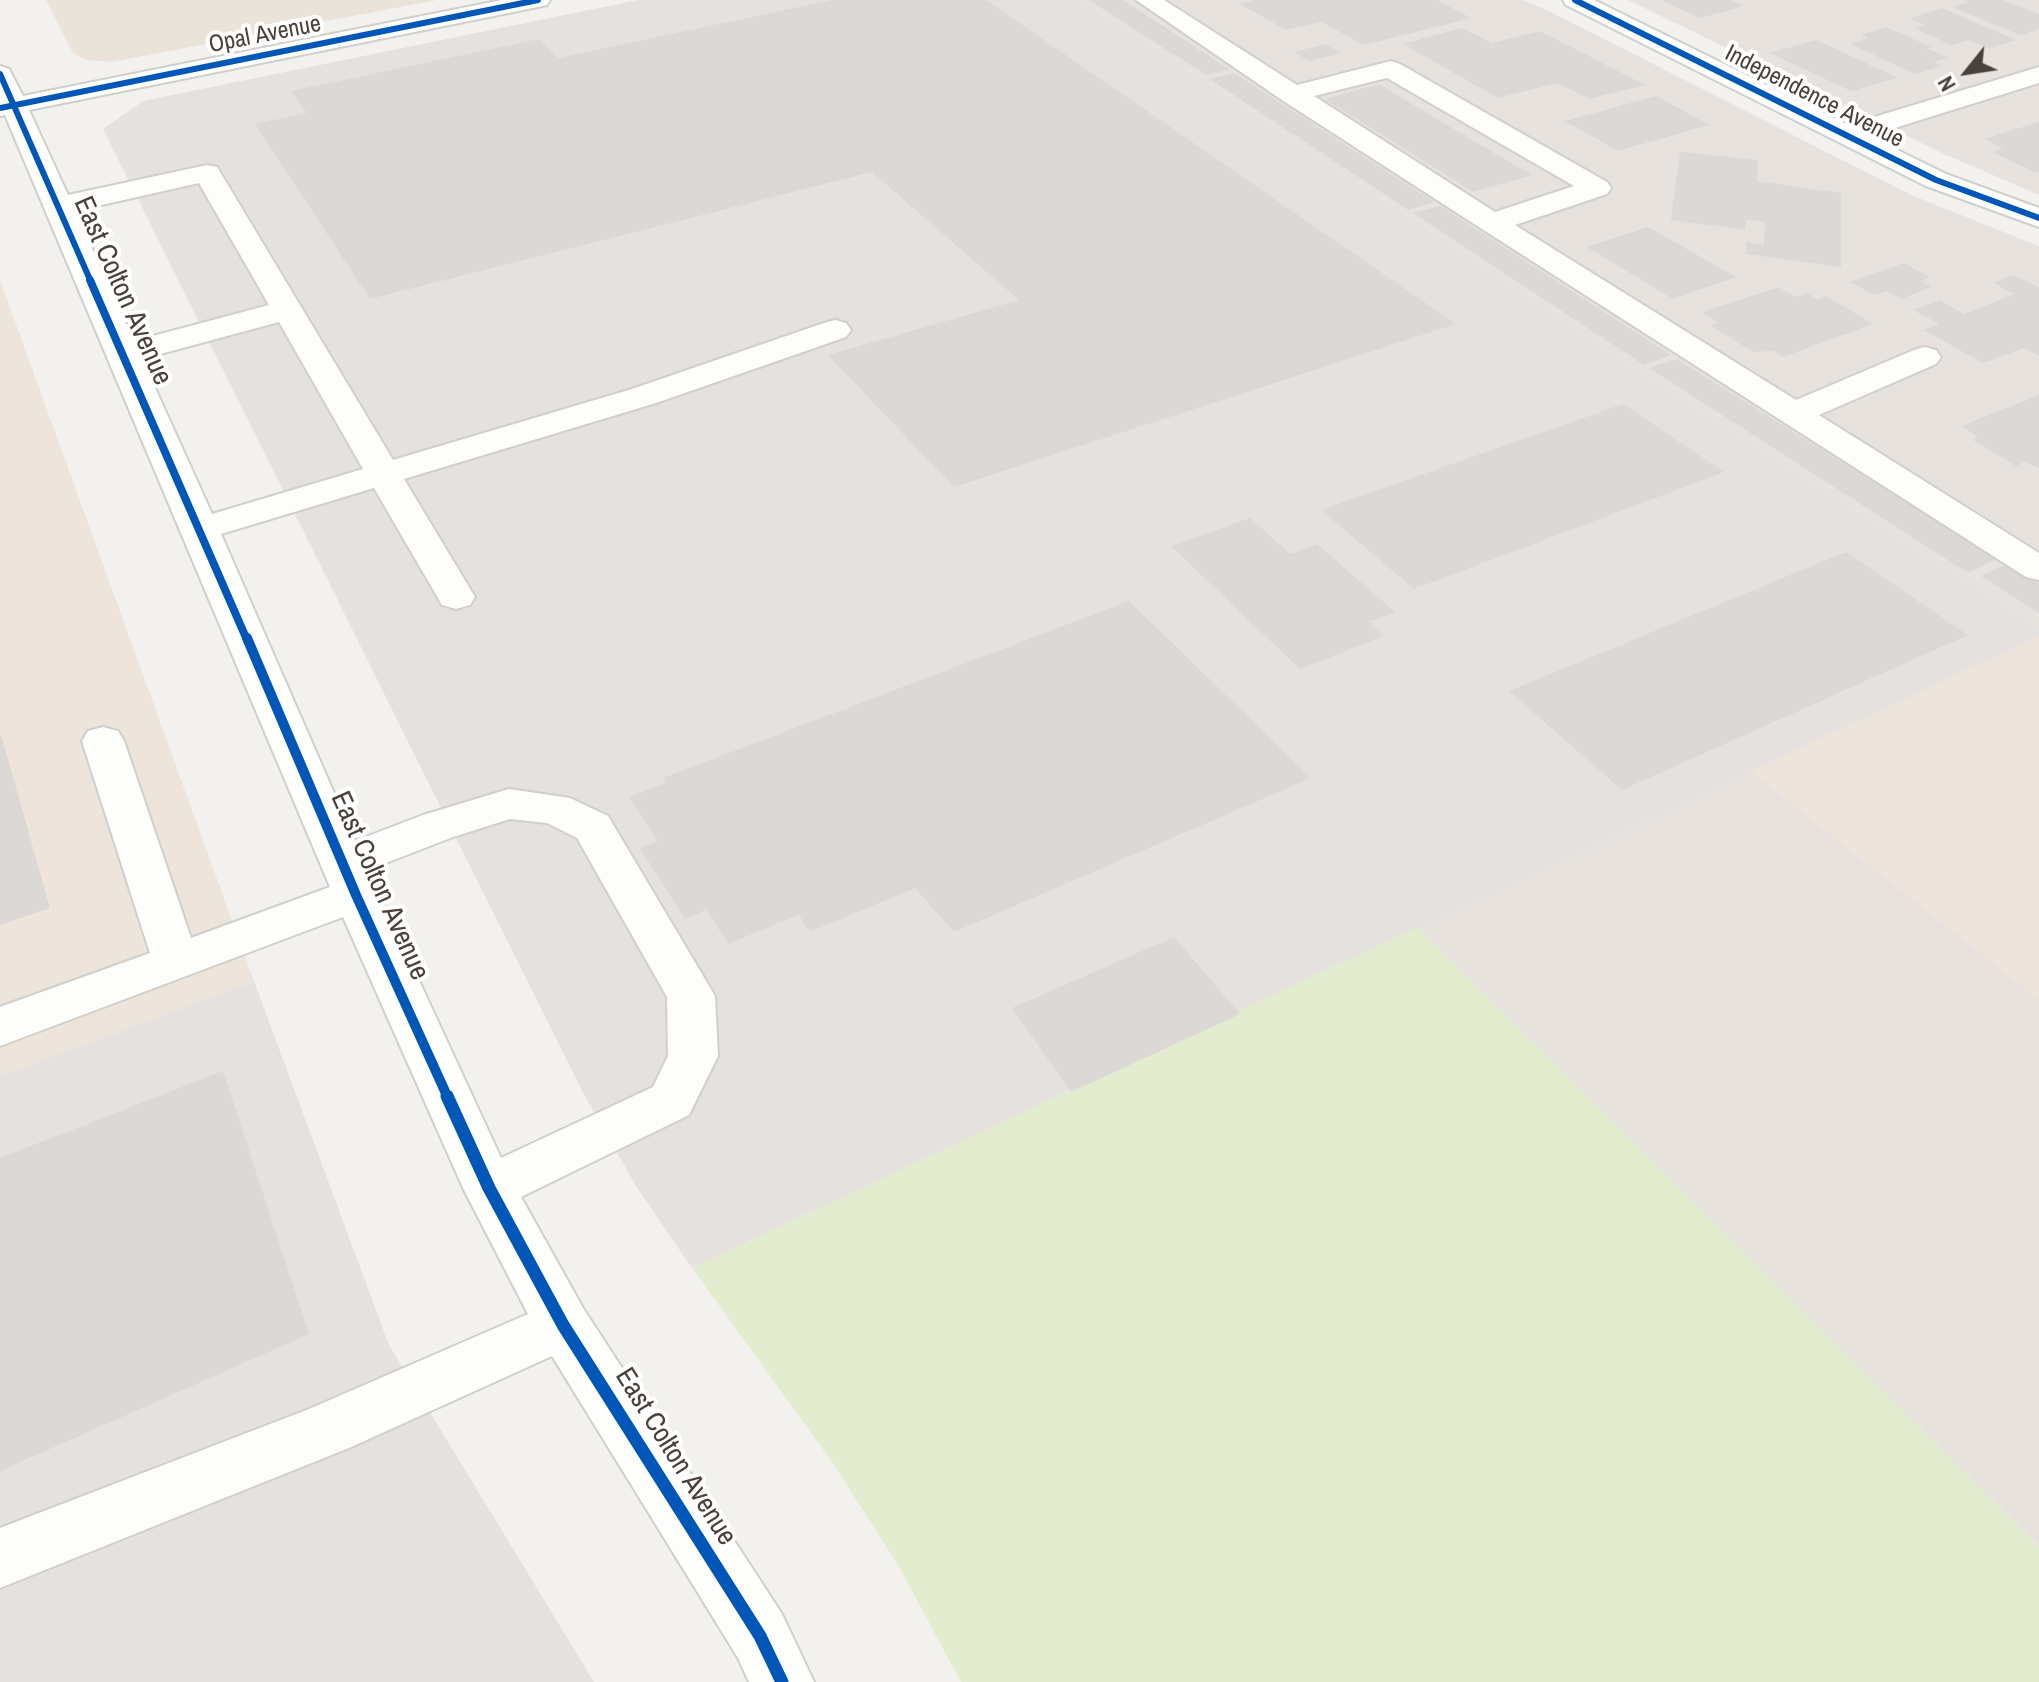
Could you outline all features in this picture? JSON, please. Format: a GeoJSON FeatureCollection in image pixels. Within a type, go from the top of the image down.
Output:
{"type":"FeatureCollection","features":[{"type":"Feature","properties":{"kind":"street","name":"Opal Avenue"},"geometry":{"type":"LineString","coordinates":[[7,106],[538,0]]}},
{"type":"Feature","properties":{"kind":"street"},"geometry":{"type":"LineString","coordinates":[[1148,0],[1793,414],[2030,553]]}},
{"type":"Feature","properties":{"kind":"street","name":"Independence Avenue"},"geometry":{"type":"LineString","coordinates":[[1575,0],[1936,180],[2039,218]]}},
{"type":"Feature","properties":{"kind":"street"},"geometry":{"type":"LineString","coordinates":[[1291,94],[1391,69],[1597,188],[1492,223]]}},
{"type":"Feature","properties":{"kind":"street","name":"East Colton Avenue"},"geometry":{"type":"LineString","coordinates":[[0,74],[7,106],[59,206],[349,879],[489,1188],[563,1325],[760,1636],[782,1682]]}},
{"type":"Feature","properties":{"kind":"street"},"geometry":{"type":"LineString","coordinates":[[1845,135],[2039,75]]}},
{"type":"Feature","properties":{"kind":"street"},"geometry":{"type":"LineString","coordinates":[[59,206],[207,173],[456,597]]}},
{"type":"Feature","properties":{"kind":"street"},"geometry":{"type":"LineString","coordinates":[[123,354],[287,310]]}},
{"type":"Feature","properties":{"kind":"street"},"geometry":{"type":"LineString","coordinates":[[200,529],[644,396],[835,330]]}},
{"type":"Feature","properties":{"kind":"street"},"geometry":{"type":"LineString","coordinates":[[1793,414],[1925,357]]}},
{"type":"Feature","properties":{"kind":"street"},"geometry":{"type":"LineString","coordinates":[[103,741],[176,961]]}},
{"type":"Feature","properties":{"kind":"street"},"geometry":{"type":"LineString","coordinates":[[0,1027],[176,961],[349,879],[438,826],[509,804],[555,809],[593,827],[691,996],[693,1056],[671,1101],[489,1188]]}},
{"type":"Feature","properties":{"kind":"street"},"geometry":{"type":"LineString","coordinates":[[0,1558],[329,1429],[563,1325]]}},
{"type":"Feature","properties":{"kind":"shaded area"},"geometry":{"type":"Polygon","coordinates":[[[46,0],[437,0],[112,62],[86,60],[73,53],[46,0]]]}},
{"type":"Feature","properties":{"kind":"shaded area"},"geometry":{"type":"Polygon","coordinates":[[[638,0],[1082,0],[1616,355],[2039,628],[2039,636],[692,1268],[636,1186],[581,1089],[103,129],[143,101],[638,0]]]}},
{"type":"Feature","properties":{"kind":"shaded area"},"geometry":{"type":"Polygon","coordinates":[[[1082,0],[1523,0],[1911,195],[2039,246],[2039,628],[1616,355],[1082,0]]]}},
{"type":"Feature","properties":{"kind":"shaded area"},"geometry":{"type":"Polygon","coordinates":[[[1628,0],[2039,0],[2039,195],[1944,154],[1628,0]]]}},
{"type":"Feature","properties":{"kind":"shaded area"},"geometry":{"type":"Polygon","coordinates":[[[0,280],[254,981],[0,1076],[0,280]]]}},
{"type":"Feature","properties":{"kind":"shaded area"},"geometry":{"type":"Polygon","coordinates":[[[2039,636],[2039,999],[1751,771],[2039,636]]]}},
{"type":"Feature","properties":{"kind":"shaded area"},"geometry":{"type":"Polygon","coordinates":[[[1751,771],[2039,999],[2039,1547],[1417,927],[1751,771]]]}},
{"type":"Feature","properties":{"kind":"shaded area"},"geometry":{"type":"Polygon","coordinates":[[[254,981],[389,1345],[594,1682],[0,1682],[0,1076],[254,981]]]}},
{"type":"Feature","properties":{"kind":"green space"},"geometry":{"type":"Polygon","coordinates":[[[1417,927],[2039,1547],[2039,1682],[961,1682],[898,1565],[832,1462],[692,1268],[1417,927]]]}},
{"type":"Feature","properties":{"kind":"building"},"geometry":{"type":"Polygon","coordinates":[[[832,0],[986,0],[1456,324],[954,487],[828,355],[1019,300],[872,172],[370,299],[255,124],[307,113],[291,91],[539,39],[558,58],[832,0]]]}},
{"type":"Feature","properties":{"kind":"building"},"geometry":{"type":"Polygon","coordinates":[[[1089,0],[1123,0],[1229,69],[1206,75],[1089,0]]]}},
{"type":"Feature","properties":{"kind":"building"},"geometry":{"type":"Polygon","coordinates":[[[1254,0],[1437,0],[1471,18],[1363,45],[1322,22],[1286,30],[1240,4],[1254,0]]]}},
{"type":"Feature","properties":{"kind":"building"},"geometry":{"type":"Polygon","coordinates":[[[1661,0],[1730,0],[1744,6],[1700,18],[1661,0]]]}},
{"type":"Feature","properties":{"kind":"building"},"geometry":{"type":"Polygon","coordinates":[[[1964,0],[2003,0],[2039,14],[2039,29],[2020,35],[1951,7],[1969,2],[1964,0]]]}},
{"type":"Feature","properties":{"kind":"building"},"geometry":{"type":"Polygon","coordinates":[[[1942,8],[2016,40],[1988,48],[1969,40],[1951,45],[1914,28],[1925,25],[1910,18],[1942,8]]]}},
{"type":"Feature","properties":{"kind":"building"},"geometry":{"type":"Polygon","coordinates":[[[1886,27],[1947,57],[1934,62],[1942,66],[1915,74],[1850,44],[1868,38],[1861,35],[1886,27]]]}},
{"type":"Feature","properties":{"kind":"building"},"geometry":{"type":"Polygon","coordinates":[[[1462,28],[1492,43],[1540,31],[1645,85],[1589,99],[1557,83],[1498,98],[1403,44],[1462,28]]]}},
{"type":"Feature","properties":{"kind":"building"},"geometry":{"type":"Polygon","coordinates":[[[1816,40],[1898,78],[1851,91],[1770,53],[1816,40]]]}},
{"type":"Feature","properties":{"kind":"building"},"geometry":{"type":"Polygon","coordinates":[[[1325,44],[1341,53],[1309,61],[1294,52],[1325,44]]]}},
{"type":"Feature","properties":{"kind":"building"},"geometry":{"type":"Polygon","coordinates":[[[1234,73],[1434,202],[1408,210],[1210,79],[1234,73]]]}},
{"type":"Feature","properties":{"kind":"building"},"geometry":{"type":"Polygon","coordinates":[[[1379,84],[1532,175],[1473,192],[1325,99],[1379,84]]]}},
{"type":"Feature","properties":{"kind":"building"},"geometry":{"type":"Polygon","coordinates":[[[1656,96],[1709,125],[1618,151],[1565,121],[1656,96]]]}},
{"type":"Feature","properties":{"kind":"building"},"geometry":{"type":"Polygon","coordinates":[[[2039,122],[2039,172],[2036,173],[1993,152],[2003,149],[1984,139],[2039,122]]]}},
{"type":"Feature","properties":{"kind":"building"},"geometry":{"type":"Polygon","coordinates":[[[1680,152],[1758,160],[1757,181],[1841,193],[1841,267],[1746,254],[1746,242],[1764,245],[1765,222],[1746,219],[1745,230],[1671,220],[1680,152]]]}},
{"type":"Feature","properties":{"kind":"building"},"geometry":{"type":"Polygon","coordinates":[[[1440,206],[1671,355],[1644,365],[1413,213],[1440,206]]]}},
{"type":"Feature","properties":{"kind":"building"},"geometry":{"type":"Polygon","coordinates":[[[1648,227],[1736,277],[1673,299],[1587,247],[1648,227]]]}},
{"type":"Feature","properties":{"kind":"building"},"geometry":{"type":"Polygon","coordinates":[[[1904,263],[1930,277],[1920,281],[1931,287],[1901,299],[1886,291],[1875,295],[1849,282],[1904,263]]]}},
{"type":"Feature","properties":{"kind":"building"},"geometry":{"type":"Polygon","coordinates":[[[2013,275],[2039,287],[2039,356],[2024,348],[1983,363],[1924,330],[1939,324],[1913,310],[1940,300],[1964,314],[2015,294],[1993,283],[2013,275]]]}},
{"type":"Feature","properties":{"kind":"building"},"geometry":{"type":"Polygon","coordinates":[[[1779,287],[1795,297],[1807,293],[1818,300],[1826,296],[1873,324],[1783,357],[1774,351],[1753,352],[1710,325],[1718,322],[1702,312],[1779,287]]]}},
{"type":"Feature","properties":{"kind":"building"},"geometry":{"type":"Polygon","coordinates":[[[1677,359],[1996,559],[1968,573],[1649,368],[1677,359]]]}},
{"type":"Feature","properties":{"kind":"building"},"geometry":{"type":"Polygon","coordinates":[[[2039,395],[2039,468],[2024,462],[2016,466],[1973,440],[1978,437],[1961,426],[2039,395]]]}},
{"type":"Feature","properties":{"kind":"building"},"geometry":{"type":"Polygon","coordinates":[[[1623,404],[1724,472],[1414,589],[1321,510],[1623,404]]]}},
{"type":"Feature","properties":{"kind":"building"},"geometry":{"type":"Polygon","coordinates":[[[1250,518],[1290,554],[1317,544],[1395,612],[1368,622],[1384,636],[1300,669],[1171,546],[1250,518]]]}},
{"type":"Feature","properties":{"kind":"building"},"geometry":{"type":"Polygon","coordinates":[[[1846,552],[1968,635],[1622,790],[1509,691],[1846,552]]]}},
{"type":"Feature","properties":{"kind":"building"},"geometry":{"type":"Polygon","coordinates":[[[2007,564],[2039,584],[2039,613],[1981,576],[2007,564]]]}},
{"type":"Feature","properties":{"kind":"building"},"geometry":{"type":"Polygon","coordinates":[[[1129,601],[1311,778],[954,932],[915,888],[810,932],[799,915],[728,944],[707,910],[685,919],[640,848],[658,841],[629,797],[666,783],[663,778],[1129,601]]]}},
{"type":"Feature","properties":{"kind":"building"},"geometry":{"type":"Polygon","coordinates":[[[0,736],[50,908],[0,925],[0,736]]]}},
{"type":"Feature","properties":{"kind":"building"},"geometry":{"type":"Polygon","coordinates":[[[1174,937],[1240,1014],[1071,1092],[1012,1008],[1174,937]]]}},
{"type":"Feature","properties":{"kind":"building"},"geometry":{"type":"Polygon","coordinates":[[[223,1071],[309,1334],[0,1471],[0,1158],[223,1071]]]}},
{"type":"Feature","properties":{"kind":"cycle path"},"geometry":{"type":"LineString","coordinates":[[0,108],[538,0]]}},
{"type":"Feature","properties":{"kind":"cycle path"},"geometry":{"type":"LineString","coordinates":[[1575,0],[1936,180],[2039,218]]}},
{"type":"Feature","properties":{"kind":"cycle path"},"geometry":{"type":"LineString","coordinates":[[0,74],[200,529],[356,895],[489,1188],[563,1325],[760,1636],[782,1682]]}}]}
